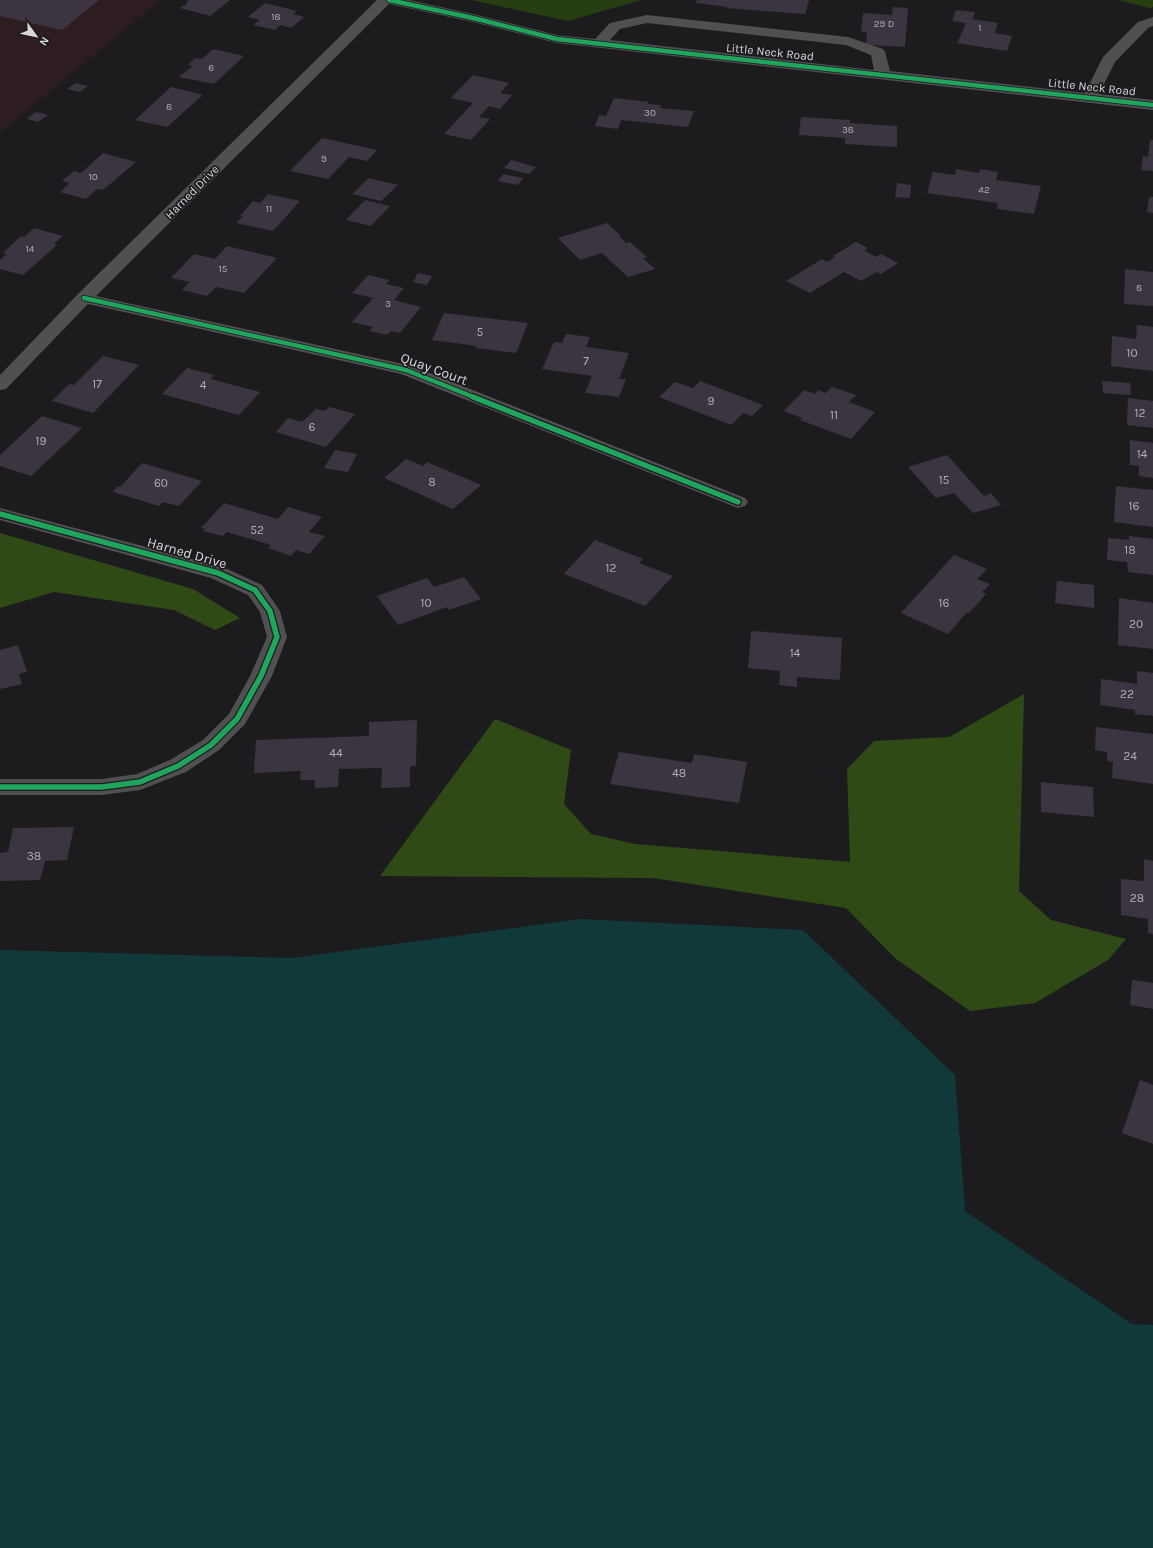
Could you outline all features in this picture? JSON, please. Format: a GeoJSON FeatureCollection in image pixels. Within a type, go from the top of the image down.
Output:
{"type":"FeatureCollection","features":[{"type":"Feature","properties":{"kind":"street","name":"Harned Drive"},"geometry":{"type":"LineString","coordinates":[[0,385],[84,298],[385,0]]}},
{"type":"Feature","properties":{"kind":"street","name":"Little Neck Road"},"geometry":{"type":"LineString","coordinates":[[389,0],[439,5],[557,39],[1153,105]]}},
{"type":"Feature","properties":{"kind":"street"},"geometry":{"type":"LineString","coordinates":[[598,44],[615,26],[647,18],[848,41],[878,52],[883,76]]}},
{"type":"Feature","properties":{"kind":"street"},"geometry":{"type":"LineString","coordinates":[[1090,98],[1108,60],[1143,25],[1153,21]]}},
{"type":"Feature","properties":{"kind":"street","name":"Quay Court"},"geometry":{"type":"LineString","coordinates":[[84,298],[406,370],[738,502]]}},
{"type":"Feature","properties":{"kind":"street","name":"Harned Drive"},"geometry":{"type":"LineString","coordinates":[[0,514],[218,572],[255,590],[270,611],[277,637],[261,676],[237,719],[212,745],[178,766],[140,782],[102,787],[0,787]]}},
{"type":"Feature","properties":{"kind":"shaded area"},"geometry":{"type":"Polygon","coordinates":[[[0,0],[160,0],[0,133],[0,0]]]}},
{"type":"Feature","properties":{"kind":"green space"},"geometry":{"type":"Polygon","coordinates":[[[471,0],[641,0],[568,21],[471,0]]]}},
{"type":"Feature","properties":{"kind":"green space"},"geometry":{"type":"Polygon","coordinates":[[[1118,0],[1153,0],[1153,7],[1150,8],[1118,0]]]}},
{"type":"Feature","properties":{"kind":"green space"},"geometry":{"type":"Polygon","coordinates":[[[0,533],[193,589],[240,618],[215,630],[174,610],[54,592],[0,608],[0,533]]]}},
{"type":"Feature","properties":{"kind":"green space"},"geometry":{"type":"Polygon","coordinates":[[[1024,694],[1019,891],[1051,920],[1126,939],[1108,960],[1035,1003],[970,1011],[895,958],[846,908],[653,878],[380,876],[495,719],[571,750],[564,804],[591,834],[635,844],[850,862],[847,769],[874,741],[949,737],[1024,694]]]}},
{"type":"Feature","properties":{"kind":"water"},"geometry":{"type":"Polygon","coordinates":[[[580,919],[803,930],[955,1075],[965,1211],[1132,1324],[1153,1325],[1153,1548],[0,1548],[0,950],[292,958],[580,919]]]}},
{"type":"Feature","properties":{"kind":"building"},"geometry":{"type":"Polygon","coordinates":[[[0,0],[99,0],[62,30],[0,16],[0,0]]]}},
{"type":"Feature","properties":{"kind":"building"},"geometry":{"type":"Polygon","coordinates":[[[189,0],[230,0],[210,16],[180,8],[188,3],[186,2],[189,0]]]}},
{"type":"Feature","properties":{"kind":"building"},"geometry":{"type":"Polygon","coordinates":[[[697,0],[809,0],[805,14],[726,8],[727,7],[696,3],[697,0]]]}},
{"type":"Feature","properties":{"kind":"building"},"geometry":{"type":"Polygon","coordinates":[[[265,3],[297,11],[293,14],[304,17],[291,28],[281,25],[275,30],[253,25],[260,20],[248,17],[265,3]]]}},
{"type":"Feature","properties":{"kind":"building"},"geometry":{"type":"Polygon","coordinates":[[[893,7],[908,8],[905,47],[866,45],[867,32],[861,32],[863,13],[892,15],[893,7]]]}},
{"type":"Feature","properties":{"kind":"building"},"geometry":{"type":"Polygon","coordinates":[[[956,10],[975,12],[972,19],[998,23],[995,33],[1012,36],[1007,51],[957,43],[966,23],[952,21],[956,10]]]}},
{"type":"Feature","properties":{"kind":"building"},"geometry":{"type":"Polygon","coordinates":[[[213,49],[244,56],[214,84],[179,77],[193,66],[188,65],[195,58],[202,59],[213,49]]]}},
{"type":"Feature","properties":{"kind":"building"},"geometry":{"type":"Polygon","coordinates":[[[473,75],[509,83],[500,93],[512,95],[500,109],[489,106],[479,117],[490,119],[471,140],[444,134],[473,103],[451,98],[473,75]]]}},
{"type":"Feature","properties":{"kind":"building"},"geometry":{"type":"Polygon","coordinates":[[[76,83],[88,86],[80,92],[67,89],[76,83]]]}},
{"type":"Feature","properties":{"kind":"building"},"geometry":{"type":"Polygon","coordinates":[[[171,87],[203,95],[167,127],[135,120],[171,87]]]}},
{"type":"Feature","properties":{"kind":"building"},"geometry":{"type":"Polygon","coordinates":[[[614,98],[649,102],[648,104],[661,105],[660,108],[694,111],[688,127],[621,120],[618,129],[595,126],[599,115],[606,116],[614,98]]]}},
{"type":"Feature","properties":{"kind":"building"},"geometry":{"type":"Polygon","coordinates":[[[36,112],[48,115],[38,122],[27,119],[36,112]]]}},
{"type":"Feature","properties":{"kind":"building"},"geometry":{"type":"Polygon","coordinates":[[[801,117],[850,120],[850,123],[897,126],[897,147],[845,144],[845,138],[799,135],[801,117]]]}},
{"type":"Feature","properties":{"kind":"building"},"geometry":{"type":"Polygon","coordinates":[[[322,138],[377,150],[367,161],[349,157],[328,179],[290,171],[322,138]]]}},
{"type":"Feature","properties":{"kind":"building"},"geometry":{"type":"Polygon","coordinates":[[[1150,140],[1153,140],[1153,171],[1141,170],[1143,156],[1148,157],[1150,140]]]}},
{"type":"Feature","properties":{"kind":"building"},"geometry":{"type":"Polygon","coordinates":[[[103,153],[136,162],[103,190],[97,189],[86,199],[60,192],[70,183],[62,181],[74,171],[81,173],[103,153]]]}},
{"type":"Feature","properties":{"kind":"building"},"geometry":{"type":"Polygon","coordinates":[[[511,160],[536,167],[529,174],[504,168],[511,160]]]}},
{"type":"Feature","properties":{"kind":"building"},"geometry":{"type":"Polygon","coordinates":[[[956,169],[979,173],[980,169],[998,172],[996,180],[1041,186],[1034,214],[997,209],[998,203],[927,193],[933,172],[955,175],[956,169]]]}},
{"type":"Feature","properties":{"kind":"building"},"geometry":{"type":"Polygon","coordinates":[[[503,174],[523,178],[518,185],[498,181],[503,174]]]}},
{"type":"Feature","properties":{"kind":"building"},"geometry":{"type":"Polygon","coordinates":[[[369,178],[398,185],[381,201],[352,194],[369,178]]]}},
{"type":"Feature","properties":{"kind":"building"},"geometry":{"type":"Polygon","coordinates":[[[897,183],[911,185],[910,198],[895,197],[897,183]]]}},
{"type":"Feature","properties":{"kind":"building"},"geometry":{"type":"Polygon","coordinates":[[[268,194],[300,201],[273,231],[236,223],[243,216],[240,216],[253,201],[260,203],[268,194]]]}},
{"type":"Feature","properties":{"kind":"building"},"geometry":{"type":"Polygon","coordinates":[[[1149,197],[1153,197],[1153,213],[1147,212],[1149,197]]]}},
{"type":"Feature","properties":{"kind":"building"},"geometry":{"type":"Polygon","coordinates":[[[365,200],[390,206],[371,226],[346,220],[365,200]]]}},
{"type":"Feature","properties":{"kind":"building"},"geometry":{"type":"Polygon","coordinates":[[[607,223],[626,243],[630,242],[647,257],[643,258],[655,269],[628,277],[602,253],[580,260],[558,238],[607,223]]]}},
{"type":"Feature","properties":{"kind":"building"},"geometry":{"type":"Polygon","coordinates":[[[34,228],[63,236],[54,244],[57,245],[23,275],[0,269],[0,260],[7,254],[3,253],[21,236],[24,237],[34,228]]]}},
{"type":"Feature","properties":{"kind":"building"},"geometry":{"type":"Polygon","coordinates":[[[856,242],[868,248],[864,250],[876,257],[881,254],[898,263],[881,274],[877,272],[861,281],[844,272],[810,293],[786,281],[822,259],[827,262],[835,257],[833,256],[856,242]]]}},
{"type":"Feature","properties":{"kind":"building"},"geometry":{"type":"Polygon","coordinates":[[[227,246],[277,258],[244,293],[216,287],[207,296],[182,290],[190,282],[171,278],[194,254],[215,259],[227,246]]]}},
{"type":"Feature","properties":{"kind":"building"},"geometry":{"type":"Polygon","coordinates":[[[1125,269],[1153,272],[1153,306],[1124,304],[1125,269]]]}},
{"type":"Feature","properties":{"kind":"building"},"geometry":{"type":"Polygon","coordinates":[[[418,273],[432,276],[427,285],[413,282],[418,273]]]}},
{"type":"Feature","properties":{"kind":"building"},"geometry":{"type":"Polygon","coordinates":[[[368,275],[389,280],[386,284],[404,288],[394,300],[421,307],[400,333],[391,331],[387,335],[370,331],[373,327],[352,322],[373,298],[352,293],[368,275]]]}},
{"type":"Feature","properties":{"kind":"building"},"geometry":{"type":"Polygon","coordinates":[[[444,313],[528,323],[516,353],[432,340],[444,313]]]}},
{"type":"Feature","properties":{"kind":"building"},"geometry":{"type":"Polygon","coordinates":[[[1137,325],[1153,327],[1153,371],[1111,366],[1112,336],[1136,339],[1137,325]]]}},
{"type":"Feature","properties":{"kind":"building"},"geometry":{"type":"Polygon","coordinates":[[[566,334],[590,337],[586,347],[629,353],[619,379],[626,379],[619,397],[585,393],[592,376],[542,369],[554,342],[562,343],[566,334]]]}},
{"type":"Feature","properties":{"kind":"building"},"geometry":{"type":"Polygon","coordinates":[[[103,356],[139,365],[93,413],[52,401],[69,384],[74,385],[103,356]]]}},
{"type":"Feature","properties":{"kind":"building"},"geometry":{"type":"Polygon","coordinates":[[[187,368],[214,375],[211,379],[260,392],[239,415],[162,394],[187,368]]]}},
{"type":"Feature","properties":{"kind":"building"},"geometry":{"type":"Polygon","coordinates":[[[700,381],[763,405],[752,416],[743,413],[731,425],[659,397],[675,382],[693,388],[700,381]]]}},
{"type":"Feature","properties":{"kind":"building"},"geometry":{"type":"Polygon","coordinates":[[[1102,381],[1130,383],[1131,395],[1103,393],[1102,381]]]}},
{"type":"Feature","properties":{"kind":"building"},"geometry":{"type":"Polygon","coordinates":[[[832,387],[856,395],[849,402],[875,412],[851,439],[800,420],[802,418],[784,411],[804,390],[815,394],[818,390],[826,393],[832,387]]]}},
{"type":"Feature","properties":{"kind":"building"},"geometry":{"type":"Polygon","coordinates":[[[1128,398],[1153,401],[1153,428],[1127,425],[1128,398]]]}},
{"type":"Feature","properties":{"kind":"building"},"geometry":{"type":"Polygon","coordinates":[[[329,407],[355,414],[326,447],[276,432],[288,418],[302,422],[316,409],[325,411],[329,407]]]}},
{"type":"Feature","properties":{"kind":"building"},"geometry":{"type":"Polygon","coordinates":[[[42,416],[82,428],[31,476],[0,466],[0,455],[42,416]]]}},
{"type":"Feature","properties":{"kind":"building"},"geometry":{"type":"Polygon","coordinates":[[[1130,440],[1153,443],[1153,478],[1139,476],[1139,466],[1130,465],[1130,440]]]}},
{"type":"Feature","properties":{"kind":"building"},"geometry":{"type":"Polygon","coordinates":[[[335,450],[357,454],[348,472],[324,468],[335,450]]]}},
{"type":"Feature","properties":{"kind":"building"},"geometry":{"type":"Polygon","coordinates":[[[947,455],[984,496],[991,493],[1001,505],[973,513],[954,493],[936,498],[908,467],[947,455]]]}},
{"type":"Feature","properties":{"kind":"building"},"geometry":{"type":"Polygon","coordinates":[[[406,459],[423,466],[427,462],[481,485],[453,509],[384,478],[406,459]]]}},
{"type":"Feature","properties":{"kind":"building"},"geometry":{"type":"Polygon","coordinates":[[[142,463],[202,481],[179,506],[163,502],[159,506],[113,492],[118,486],[120,487],[142,463]]]}},
{"type":"Feature","properties":{"kind":"building"},"geometry":{"type":"Polygon","coordinates":[[[1116,486],[1153,490],[1153,527],[1114,522],[1116,486]]]}},
{"type":"Feature","properties":{"kind":"building"},"geometry":{"type":"Polygon","coordinates":[[[224,503],[278,519],[288,507],[322,517],[309,532],[325,536],[309,554],[296,550],[291,556],[268,548],[271,545],[227,532],[223,536],[203,531],[205,529],[201,528],[224,503]]]}},
{"type":"Feature","properties":{"kind":"building"},"geometry":{"type":"Polygon","coordinates":[[[1129,536],[1153,539],[1153,575],[1128,572],[1127,562],[1107,560],[1108,538],[1129,540],[1129,536]]]}},
{"type":"Feature","properties":{"kind":"building"},"geometry":{"type":"Polygon","coordinates":[[[595,540],[643,559],[639,563],[673,576],[645,606],[564,574],[595,540]]]}},
{"type":"Feature","properties":{"kind":"building"},"geometry":{"type":"Polygon","coordinates":[[[954,555],[987,569],[977,579],[990,584],[982,592],[986,594],[969,613],[967,612],[948,634],[901,613],[954,555]]]}},
{"type":"Feature","properties":{"kind":"building"},"geometry":{"type":"Polygon","coordinates":[[[464,577],[481,599],[449,610],[447,607],[398,625],[377,596],[427,578],[434,587],[464,577]]]}},
{"type":"Feature","properties":{"kind":"building"},"geometry":{"type":"Polygon","coordinates":[[[1057,581],[1094,585],[1094,608],[1055,603],[1057,581]]]}},
{"type":"Feature","properties":{"kind":"building"},"geometry":{"type":"Polygon","coordinates":[[[1119,598],[1153,603],[1153,649],[1118,645],[1119,598]]]}},
{"type":"Feature","properties":{"kind":"building"},"geometry":{"type":"Polygon","coordinates":[[[751,631],[842,638],[840,680],[797,677],[797,687],[779,685],[780,671],[748,668],[751,631]]]}},
{"type":"Feature","properties":{"kind":"building"},"geometry":{"type":"Polygon","coordinates":[[[18,645],[27,672],[19,674],[22,684],[0,689],[0,650],[18,645]]]}},
{"type":"Feature","properties":{"kind":"building"},"geometry":{"type":"Polygon","coordinates":[[[1137,671],[1153,673],[1153,716],[1135,714],[1135,710],[1100,705],[1101,679],[1137,684],[1137,671]]]}},
{"type":"Feature","properties":{"kind":"building"},"geometry":{"type":"Polygon","coordinates":[[[417,720],[416,766],[410,766],[410,787],[381,788],[382,768],[339,769],[338,787],[315,788],[315,780],[300,780],[301,771],[254,773],[256,740],[369,736],[369,722],[417,720]]]}},
{"type":"Feature","properties":{"kind":"building"},"geometry":{"type":"Polygon","coordinates":[[[1096,727],[1153,734],[1153,784],[1112,778],[1113,762],[1107,761],[1107,752],[1095,750],[1096,727]]]}},
{"type":"Feature","properties":{"kind":"building"},"geometry":{"type":"Polygon","coordinates":[[[619,752],[692,763],[694,754],[747,762],[739,803],[610,784],[619,752]]]}},
{"type":"Feature","properties":{"kind":"building"},"geometry":{"type":"Polygon","coordinates":[[[1041,782],[1093,787],[1094,817],[1041,812],[1041,782]]]}},
{"type":"Feature","properties":{"kind":"building"},"geometry":{"type":"Polygon","coordinates":[[[74,827],[67,860],[45,861],[40,880],[0,881],[0,853],[8,852],[13,828],[74,827]]]}},
{"type":"Feature","properties":{"kind":"building"},"geometry":{"type":"Polygon","coordinates":[[[1144,859],[1153,861],[1153,934],[1148,933],[1148,919],[1121,915],[1121,879],[1144,881],[1144,859]]]}},
{"type":"Feature","properties":{"kind":"building"},"geometry":{"type":"Polygon","coordinates":[[[1132,980],[1153,983],[1153,1009],[1130,1005],[1132,980]]]}},
{"type":"Feature","properties":{"kind":"building"},"geometry":{"type":"Polygon","coordinates":[[[1140,1080],[1153,1085],[1153,1144],[1122,1133],[1140,1080]]]}},
{"type":"Feature","properties":{"kind":"cycle path"},"geometry":{"type":"LineString","coordinates":[[389,0],[473,18],[557,39],[1153,105]]}},
{"type":"Feature","properties":{"kind":"cycle path"},"geometry":{"type":"LineString","coordinates":[[84,298],[406,370],[738,502]]}},
{"type":"Feature","properties":{"kind":"cycle path"},"geometry":{"type":"LineString","coordinates":[[0,514],[218,573],[255,590],[270,611],[277,637],[261,676],[237,719],[211,745],[178,766],[140,782],[102,787],[0,787]]}}]}
